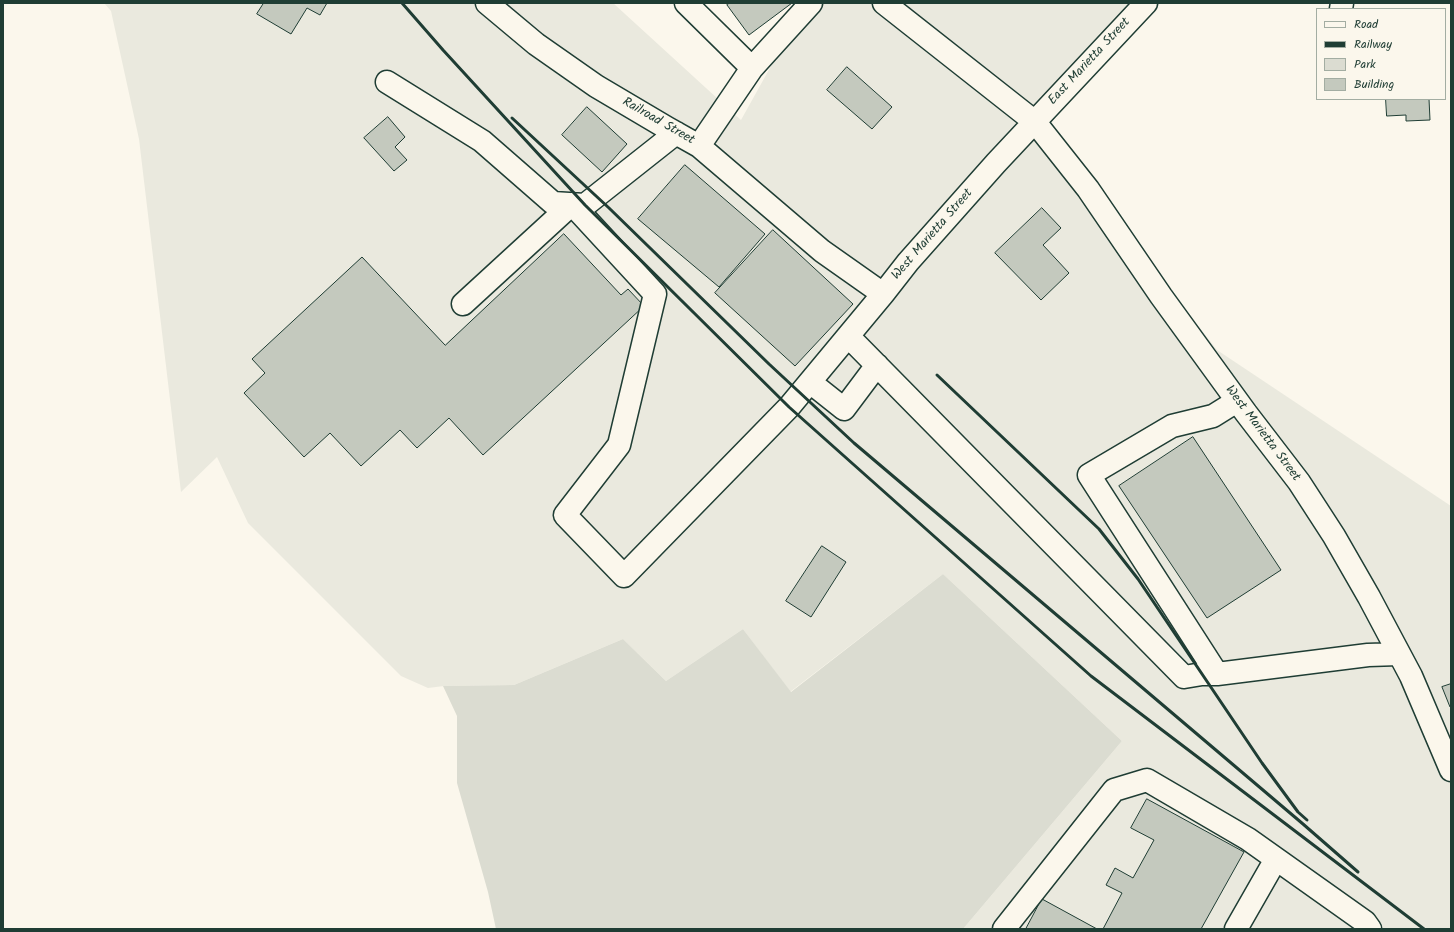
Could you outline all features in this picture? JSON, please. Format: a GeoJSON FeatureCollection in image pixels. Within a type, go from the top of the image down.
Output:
{"type":"FeatureCollection","features":[{"type":"Feature","properties":{"kind":"street","name":"Railroad Street"},"geometry":{"type":"LineString","coordinates":[[487,3],[536,44],[596,86],[699,146],[822,251]]}},
{"type":"Feature","properties":{"kind":"street"},"geometry":{"type":"LineString","coordinates":[[686,3],[752,68]]}},
{"type":"Feature","properties":{"kind":"street"},"geometry":{"type":"LineString","coordinates":[[699,146],[752,68],[812,3]]}},
{"type":"Feature","properties":{"kind":"street","name":"West Marietta Street"},"geometry":{"type":"LineString","coordinates":[[884,3],[1035,122],[1088,189],[1161,296],[1237,401],[1299,482],[1334,536],[1369,597],[1411,676],[1451,770]]}},
{"type":"Feature","properties":{"kind":"street","name":"East Marietta Street"},"geometry":{"type":"LineString","coordinates":[[1035,122],[1146,3]]}},
{"type":"Feature","properties":{"kind":"street"},"geometry":{"type":"LineString","coordinates":[[387,82],[482,141],[553,203],[585,205],[676,133]]}},
{"type":"Feature","properties":{"kind":"street","name":"West Marietta Street"},"geometry":{"type":"LineString","coordinates":[[822,251],[883,294],[908,262],[1035,122]]}},
{"type":"Feature","properties":{"kind":"street"},"geometry":{"type":"LineString","coordinates":[[463,304],[572,204]]}},
{"type":"Feature","properties":{"kind":"street"},"geometry":{"type":"LineString","coordinates":[[572,204],[655,294],[619,445],[565,515],[624,576],[789,406],[883,294]]}},
{"type":"Feature","properties":{"kind":"street"},"geometry":{"type":"LineString","coordinates":[[848,336],[1184,678],[1202,674],[1217,674],[1368,655],[1399,654]]}},
{"type":"Feature","properties":{"kind":"street"},"geometry":{"type":"LineString","coordinates":[[810,382],[844,409],[877,365]]}},
{"type":"Feature","properties":{"kind":"street"},"geometry":{"type":"LineString","coordinates":[[1217,674],[1089,475],[1172,426],[1214,416],[1237,401]]}},
{"type":"Feature","properties":{"kind":"street"},"geometry":{"type":"LineString","coordinates":[[1004,929],[1114,790],[1147,780],[1248,839],[1276,859],[1347,921],[1365,922],[1370,929]]}},
{"type":"Feature","properties":{"kind":"street"},"geometry":{"type":"LineString","coordinates":[[1236,929],[1276,859]]}},
{"type":"Feature","properties":{"kind":"shaded area"},"geometry":{"type":"Polygon","coordinates":[[[104,3],[613,3],[741,120],[806,3],[1143,3],[1043,126],[1217,350],[1451,506],[1451,929],[963,929],[1122,741],[943,574],[790,692],[743,629],[666,681],[623,639],[514,685],[444,686],[428,688],[401,676],[248,523],[217,457],[181,492],[139,139],[111,11],[104,3]]]}},
{"type":"Feature","properties":{"kind":"green space"},"geometry":{"type":"Polygon","coordinates":[[[943,574],[1122,741],[963,929],[496,929],[488,892],[457,783],[457,716],[443,686],[514,685],[623,639],[666,681],[743,629],[791,692],[943,574]]]}},
{"type":"Feature","properties":{"kind":"building"},"geometry":{"type":"Polygon","coordinates":[[[264,3],[327,3],[320,15],[307,8],[291,34],[257,14],[264,3]]]}},
{"type":"Feature","properties":{"kind":"building"},"geometry":{"type":"Polygon","coordinates":[[[730,3],[792,3],[749,35],[727,5],[730,3]]]}},
{"type":"Feature","properties":{"kind":"building"},"geometry":{"type":"Polygon","coordinates":[[[847,67],[892,107],[872,129],[827,90],[847,67]]]}},
{"type":"Feature","properties":{"kind":"building"},"geometry":{"type":"Polygon","coordinates":[[[1386,100],[1429,100],[1430,120],[1406,121],[1406,115],[1387,116],[1386,100]]]}},
{"type":"Feature","properties":{"kind":"building"},"geometry":{"type":"Polygon","coordinates":[[[587,107],[627,144],[602,172],[562,135],[587,107]]]}},
{"type":"Feature","properties":{"kind":"building"},"geometry":{"type":"Polygon","coordinates":[[[388,117],[405,137],[395,147],[407,160],[394,171],[364,138],[388,117]]]}},
{"type":"Feature","properties":{"kind":"building"},"geometry":{"type":"Polygon","coordinates":[[[685,165],[765,234],[719,287],[638,219],[685,165]]]}},
{"type":"Feature","properties":{"kind":"building"},"geometry":{"type":"Polygon","coordinates":[[[1042,208],[1061,228],[1043,245],[1069,273],[1041,300],[995,253],[1042,208]]]}},
{"type":"Feature","properties":{"kind":"building"},"geometry":{"type":"Polygon","coordinates":[[[773,230],[853,304],[795,366],[715,293],[773,230]]]}},
{"type":"Feature","properties":{"kind":"building"},"geometry":{"type":"Polygon","coordinates":[[[564,234],[621,295],[628,289],[644,306],[483,455],[449,418],[417,448],[400,430],[361,466],[330,433],[304,457],[244,393],[265,373],[252,359],[362,257],[445,345],[564,234]]]}},
{"type":"Feature","properties":{"kind":"building"},"geometry":{"type":"Polygon","coordinates":[[[1193,437],[1281,570],[1207,618],[1119,486],[1193,437]]]}},
{"type":"Feature","properties":{"kind":"building"},"geometry":{"type":"Polygon","coordinates":[[[822,546],[846,562],[811,617],[786,601],[822,546]]]}},
{"type":"Feature","properties":{"kind":"building"},"geometry":{"type":"Polygon","coordinates":[[[1451,684],[1451,707],[1450,707],[1442,687],[1451,684]]]}},
{"type":"Feature","properties":{"kind":"building"},"geometry":{"type":"Polygon","coordinates":[[[1147,799],[1244,852],[1201,929],[1103,929],[1122,893],[1106,885],[1115,868],[1133,878],[1154,840],[1131,828],[1147,799]]]}},
{"type":"Feature","properties":{"kind":"building"},"geometry":{"type":"Polygon","coordinates":[[[1042,899],[1097,929],[1026,929],[1042,899]]]}},
{"type":"Feature","properties":{"kind":"railway"},"geometry":{"type":"LineString","coordinates":[[402,3],[585,205],[789,407],[1091,676],[1424,929]]}},
{"type":"Feature","properties":{"kind":"railway"},"geometry":{"type":"LineString","coordinates":[[512,118],[609,208],[769,364],[854,443],[1358,872]]}},
{"type":"Feature","properties":{"kind":"railway"},"geometry":{"type":"LineString","coordinates":[[937,375],[1099,529],[1138,579],[1262,763],[1298,812],[1307,820]]}}]}
